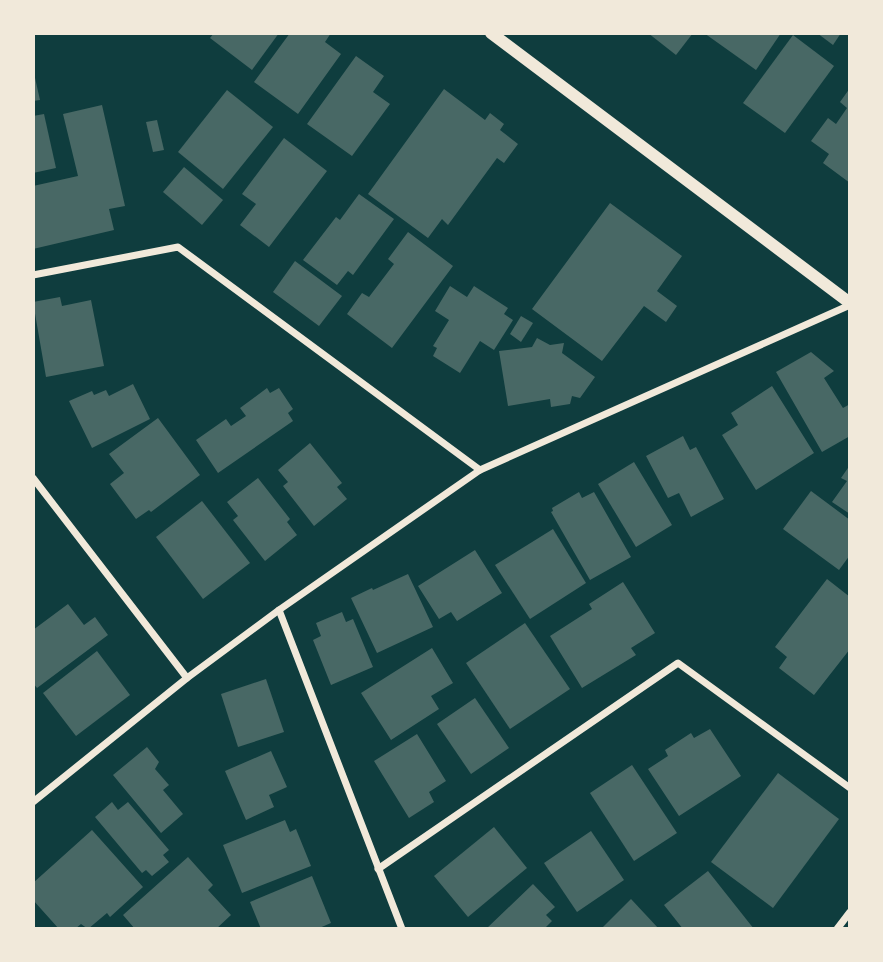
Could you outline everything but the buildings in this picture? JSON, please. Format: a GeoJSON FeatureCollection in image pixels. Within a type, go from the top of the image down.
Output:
{"type":"FeatureCollection","features":[{"type":"Feature","properties":{"kind":"street"},"geometry":{"type":"LineString","coordinates":[[33,803],[187,678],[279,610],[480,470],[850,304],[491,33]]}},
{"type":"Feature","properties":{"kind":"street"},"geometry":{"type":"LineString","coordinates":[[33,275],[178,247],[480,470]]}},
{"type":"Feature","properties":{"kind":"street"},"geometry":{"type":"LineString","coordinates":[[33,478],[187,678]]}},
{"type":"Feature","properties":{"kind":"street"},"geometry":{"type":"LineString","coordinates":[[279,610],[401,929]]}},
{"type":"Feature","properties":{"kind":"street"},"geometry":{"type":"LineString","coordinates":[[378,869],[678,663],[850,788]]}},
{"type":"Feature","properties":{"kind":"street"},"geometry":{"type":"LineString","coordinates":[[837,929],[850,912]]}}]}
